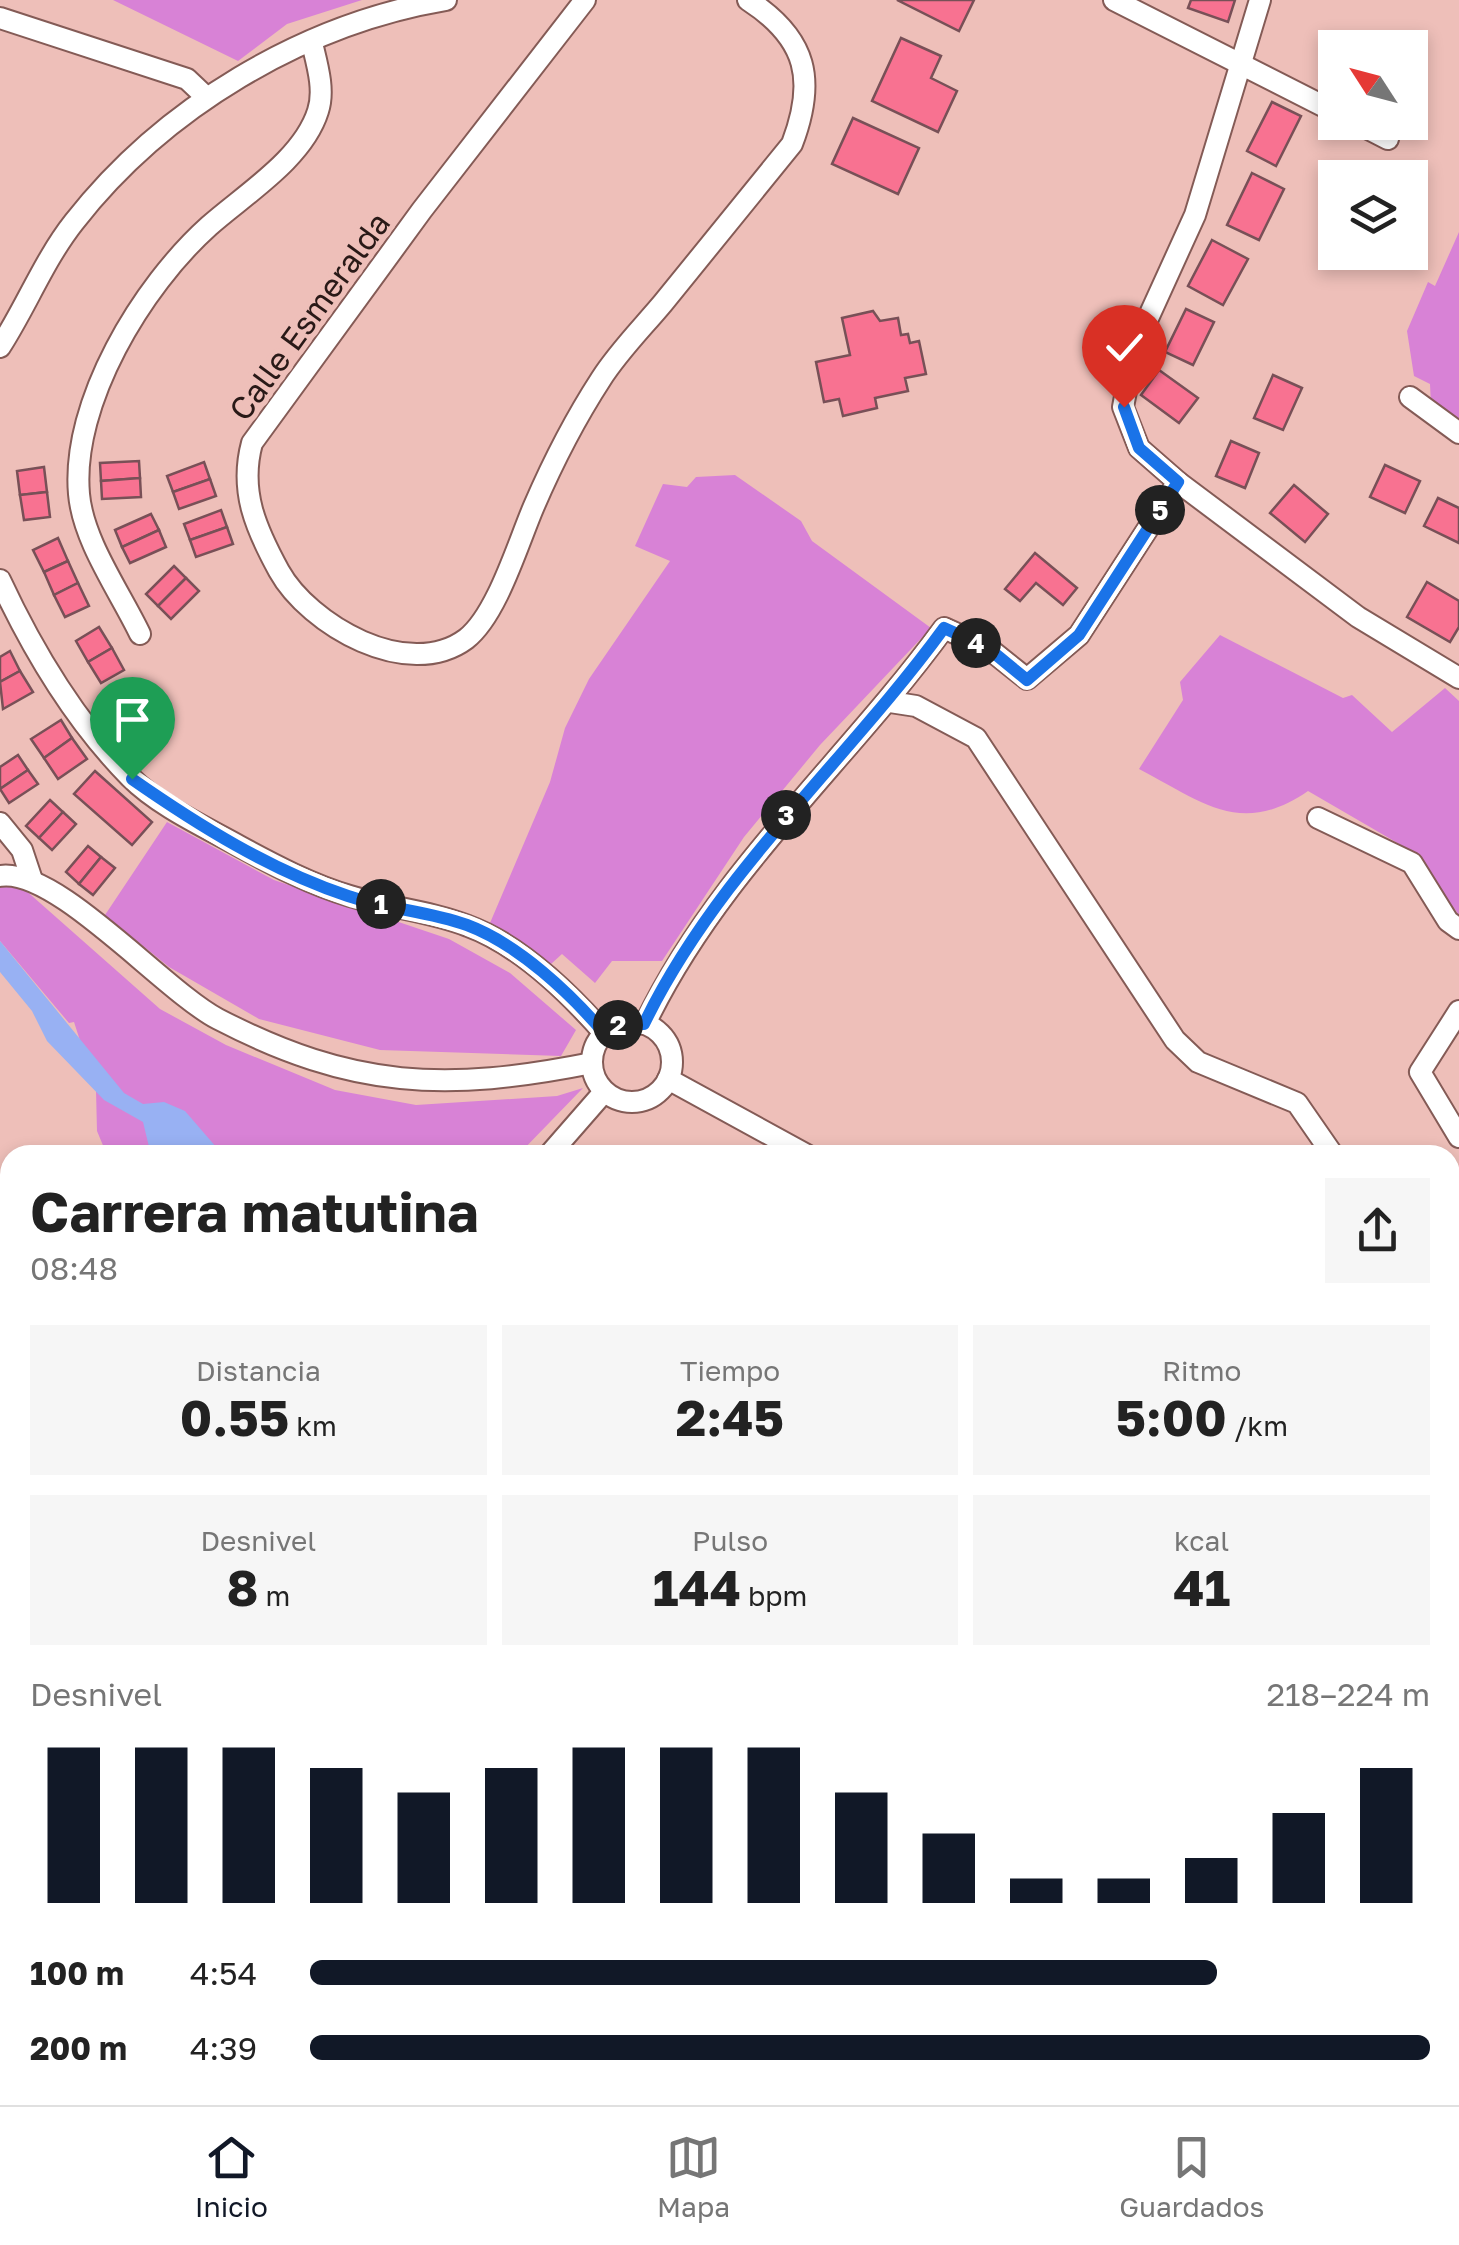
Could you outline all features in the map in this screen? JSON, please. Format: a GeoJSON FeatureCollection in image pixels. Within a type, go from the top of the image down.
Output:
{"type":"FeatureCollection","features":[{"type":"Feature","properties":{"kind":"street"},"geometry":{"type":"LineString","coordinates":[[0,347],[72,224],[140,149],[205,96],[312,43],[414,6],[446,0]]}},
{"type":"Feature","properties":{"kind":"street","name":"Calle Esmeralda"},"geometry":{"type":"LineString","coordinates":[[585,0],[422,210],[252,443],[246,464],[247,498],[271,557],[289,589],[312,614],[365,644],[397,651],[443,650],[478,628],[554,460],[602,376],[792,144],[806,107],[803,68],[792,42],[748,0]]}},
{"type":"Feature","properties":{"kind":"street"},"geometry":{"type":"LineString","coordinates":[[1114,0],[1318,103]]}},
{"type":"Feature","properties":{"kind":"street"},"geometry":{"type":"LineString","coordinates":[[1260,0],[1195,216],[1134,349],[1124,407],[1139,448],[1178,482],[1358,616],[1459,678]]}},
{"type":"Feature","properties":{"kind":"street"},"geometry":{"type":"LineString","coordinates":[[0,18],[187,79],[205,96]]}},
{"type":"Feature","properties":{"kind":"street"},"geometry":{"type":"LineString","coordinates":[[140,634],[88,527],[79,496],[81,434],[134,317],[168,269],[304,141],[319,109],[320,74],[312,43]]}},
{"type":"Feature","properties":{"kind":"street"},"geometry":{"type":"LineString","coordinates":[[1410,398],[1459,433]]}},
{"type":"Feature","properties":{"kind":"street"},"geometry":{"type":"LineString","coordinates":[[644,1024],[665,982],[772,832],[890,702],[944,628],[988,648],[1027,680],[1079,635],[1178,482]]}},
{"type":"Feature","properties":{"kind":"street"},"geometry":{"type":"LineString","coordinates":[[0,580],[40,658],[81,719],[132,779],[186,817],[272,864],[348,896],[470,926],[511,950],[581,1006],[605,1034]]}},
{"type":"Feature","properties":{"kind":"street"},"geometry":{"type":"LineString","coordinates":[[890,702],[916,706],[976,738],[1175,1040],[1198,1062],[1297,1103],[1326,1145]]}},
{"type":"Feature","properties":{"kind":"street"},"geometry":{"type":"LineString","coordinates":[[1318,818],[1412,863],[1448,920],[1459,928]]}},
{"type":"Feature","properties":{"kind":"street"},"geometry":{"type":"LineString","coordinates":[[0,824],[22,850],[32,880]]}},
{"type":"Feature","properties":{"kind":"street"},"geometry":{"type":"LineString","coordinates":[[0,876],[32,880],[80,910],[214,1017],[326,1063],[358,1073],[422,1082],[519,1079],[592,1063]]}},
{"type":"Feature","properties":{"kind":"street"},"geometry":{"type":"LineString","coordinates":[[1459,1012],[1420,1072],[1459,1137]]}},
{"type":"Feature","properties":{"kind":"street"},"geometry":{"type":"LineString","coordinates":[[620,1024],[644,1024],[656,1030],[670,1050],[668,1079],[645,1100],[621,1101],[604,1092],[592,1063],[605,1034],[620,1024]]}},
{"type":"Feature","properties":{"kind":"street"},"geometry":{"type":"LineString","coordinates":[[668,1079],[790,1145]]}},
{"type":"Feature","properties":{"kind":"street"},"geometry":{"type":"LineString","coordinates":[[558,1145],[604,1092]]}},
{"type":"Feature","properties":{"kind":"shaded area"},"geometry":{"type":"Polygon","coordinates":[[[113,0],[362,0],[287,24],[238,61],[113,0]]]}},
{"type":"Feature","properties":{"kind":"shaded area"},"geometry":{"type":"Polygon","coordinates":[[[1459,232],[1459,425],[1431,405],[1430,384],[1414,376],[1407,331],[1428,282],[1435,286],[1459,232]]]}},
{"type":"Feature","properties":{"kind":"shaded area"},"geometry":{"type":"Polygon","coordinates":[[[735,475],[801,521],[812,541],[931,628],[820,745],[744,837],[662,961],[612,961],[595,983],[562,954],[551,964],[490,923],[550,782],[565,728],[589,679],[670,561],[635,546],[663,484],[687,487],[696,477],[735,475]]]}},
{"type":"Feature","properties":{"kind":"shaded area"},"geometry":{"type":"Polygon","coordinates":[[[1220,635],[1343,698],[1352,695],[1392,732],[1445,688],[1459,701],[1459,915],[1413,852],[1308,791],[1284,805],[1241,813],[1202,802],[1139,769],[1183,700],[1180,682],[1220,635]]]}},
{"type":"Feature","properties":{"kind":"shaded area"},"geometry":{"type":"Polygon","coordinates":[[[167,822],[274,880],[449,939],[510,973],[576,1030],[561,1056],[380,1050],[259,1019],[169,967],[105,915],[167,822]]]}},
{"type":"Feature","properties":{"kind":"shaded area"},"geometry":{"type":"Polygon","coordinates":[[[14,880],[160,1009],[226,1045],[335,1090],[416,1105],[557,1096],[583,1088],[528,1145],[103,1145],[97,1131],[96,1090],[74,1022],[69,1023],[0,941],[0,883],[14,880]]]}},
{"type":"Feature","properties":{"kind":"water"},"geometry":{"type":"Polygon","coordinates":[[[0,941],[124,1093],[143,1104],[164,1102],[185,1111],[214,1145],[149,1145],[143,1122],[104,1100],[47,1041],[32,1011],[0,972],[0,941]]]}},
{"type":"Feature","properties":{"kind":"building"},"geometry":{"type":"Polygon","coordinates":[[[897,0],[974,0],[959,31],[897,0]]]}},
{"type":"Feature","properties":{"kind":"building"},"geometry":{"type":"Polygon","coordinates":[[[1191,0],[1235,0],[1228,22],[1188,8],[1191,0]]]}},
{"type":"Feature","properties":{"kind":"building"},"geometry":{"type":"Polygon","coordinates":[[[901,38],[941,56],[931,78],[957,91],[938,132],[872,101],[901,38]]]}},
{"type":"Feature","properties":{"kind":"building"},"geometry":{"type":"Polygon","coordinates":[[[1272,102],[1301,116],[1276,166],[1247,151],[1272,102]]]}},
{"type":"Feature","properties":{"kind":"building"},"geometry":{"type":"Polygon","coordinates":[[[853,118],[919,148],[898,194],[832,164],[853,118]]]}},
{"type":"Feature","properties":{"kind":"building"},"geometry":{"type":"Polygon","coordinates":[[[1252,173],[1284,189],[1259,240],[1227,225],[1252,173]]]}},
{"type":"Feature","properties":{"kind":"building"},"geometry":{"type":"Polygon","coordinates":[[[1212,240],[1248,259],[1223,305],[1188,286],[1212,240]]]}},
{"type":"Feature","properties":{"kind":"building"},"geometry":{"type":"Polygon","coordinates":[[[1186,309],[1214,322],[1193,365],[1165,352],[1186,309]]]}},
{"type":"Feature","properties":{"kind":"building"},"geometry":{"type":"Polygon","coordinates":[[[873,311],[880,321],[898,318],[901,335],[908,334],[910,343],[919,341],[926,374],[905,378],[908,391],[875,398],[877,408],[843,416],[839,399],[824,402],[816,362],[850,355],[842,318],[873,311]]]}},
{"type":"Feature","properties":{"kind":"building"},"geometry":{"type":"Polygon","coordinates":[[[1159,370],[1198,398],[1179,423],[1141,395],[1159,370]]]}},
{"type":"Feature","properties":{"kind":"building"},"geometry":{"type":"Polygon","coordinates":[[[1273,375],[1302,388],[1283,430],[1254,418],[1273,375]]]}},
{"type":"Feature","properties":{"kind":"building"},"geometry":{"type":"Polygon","coordinates":[[[1231,441],[1259,453],[1245,488],[1216,476],[1231,441]]]}},
{"type":"Feature","properties":{"kind":"building"},"geometry":{"type":"Polygon","coordinates":[[[139,461],[140,478],[101,481],[100,463],[139,461]]]}},
{"type":"Feature","properties":{"kind":"building"},"geometry":{"type":"Polygon","coordinates":[[[204,462],[210,479],[173,492],[167,476],[204,462]]]}},
{"type":"Feature","properties":{"kind":"building"},"geometry":{"type":"Polygon","coordinates":[[[1385,465],[1420,481],[1405,513],[1370,497],[1385,465]]]}},
{"type":"Feature","properties":{"kind":"building"},"geometry":{"type":"Polygon","coordinates":[[[44,467],[47,492],[20,495],[17,471],[44,467]]]}},
{"type":"Feature","properties":{"kind":"building"},"geometry":{"type":"Polygon","coordinates":[[[140,478],[141,497],[102,499],[101,481],[140,478]]]}},
{"type":"Feature","properties":{"kind":"building"},"geometry":{"type":"Polygon","coordinates":[[[210,479],[216,496],[179,509],[173,492],[210,479]]]}},
{"type":"Feature","properties":{"kind":"building"},"geometry":{"type":"Polygon","coordinates":[[[1294,485],[1328,514],[1305,542],[1270,513],[1294,485]]]}},
{"type":"Feature","properties":{"kind":"building"},"geometry":{"type":"Polygon","coordinates":[[[47,492],[50,517],[24,520],[20,495],[47,492]]]}},
{"type":"Feature","properties":{"kind":"building"},"geometry":{"type":"Polygon","coordinates":[[[1438,498],[1459,508],[1459,543],[1424,526],[1438,498]]]}},
{"type":"Feature","properties":{"kind":"building"},"geometry":{"type":"Polygon","coordinates":[[[221,510],[227,527],[190,540],[184,524],[221,510]]]}},
{"type":"Feature","properties":{"kind":"building"},"geometry":{"type":"Polygon","coordinates":[[[151,514],[159,530],[122,547],[115,530],[151,514]]]}},
{"type":"Feature","properties":{"kind":"building"},"geometry":{"type":"Polygon","coordinates":[[[227,527],[233,544],[196,557],[190,540],[227,527]]]}},
{"type":"Feature","properties":{"kind":"building"},"geometry":{"type":"Polygon","coordinates":[[[159,530],[166,547],[130,563],[122,547],[159,530]]]}},
{"type":"Feature","properties":{"kind":"building"},"geometry":{"type":"Polygon","coordinates":[[[58,538],[68,561],[44,572],[33,550],[58,538]]]}},
{"type":"Feature","properties":{"kind":"building"},"geometry":{"type":"Polygon","coordinates":[[[1035,553],[1077,588],[1063,605],[1036,583],[1020,601],[1005,589],[1035,553]]]}},
{"type":"Feature","properties":{"kind":"building"},"geometry":{"type":"Polygon","coordinates":[[[68,561],[78,583],[54,595],[44,572],[68,561]]]}},
{"type":"Feature","properties":{"kind":"building"},"geometry":{"type":"Polygon","coordinates":[[[174,566],[186,578],[158,606],[146,594],[174,566]]]}},
{"type":"Feature","properties":{"kind":"building"},"geometry":{"type":"Polygon","coordinates":[[[186,578],[199,591],[171,619],[158,606],[186,578]]]}},
{"type":"Feature","properties":{"kind":"building"},"geometry":{"type":"Polygon","coordinates":[[[1427,582],[1459,601],[1459,627],[1450,642],[1407,617],[1427,582]]]}},
{"type":"Feature","properties":{"kind":"building"},"geometry":{"type":"Polygon","coordinates":[[[78,583],[89,606],[65,617],[54,595],[78,583]]]}},
{"type":"Feature","properties":{"kind":"building"},"geometry":{"type":"Polygon","coordinates":[[[99,627],[112,648],[88,662],[76,641],[99,627]]]}},
{"type":"Feature","properties":{"kind":"building"},"geometry":{"type":"Polygon","coordinates":[[[112,648],[124,670],[101,683],[88,662],[112,648]]]}},
{"type":"Feature","properties":{"kind":"building"},"geometry":{"type":"Polygon","coordinates":[[[10,651],[20,671],[0,682],[0,657],[10,651]]]}},
{"type":"Feature","properties":{"kind":"building"},"geometry":{"type":"Polygon","coordinates":[[[20,671],[33,692],[3,709],[0,682],[20,671]]]}},
{"type":"Feature","properties":{"kind":"building"},"geometry":{"type":"Polygon","coordinates":[[[61,720],[72,738],[44,758],[31,739],[61,720]]]}},
{"type":"Feature","properties":{"kind":"building"},"geometry":{"type":"Polygon","coordinates":[[[72,738],[87,759],[58,779],[44,758],[72,738]]]}},
{"type":"Feature","properties":{"kind":"building"},"geometry":{"type":"Polygon","coordinates":[[[18,755],[28,770],[0,789],[0,767],[18,755]]]}},
{"type":"Feature","properties":{"kind":"building"},"geometry":{"type":"Polygon","coordinates":[[[28,770],[38,784],[9,803],[0,789],[28,770]]]}},
{"type":"Feature","properties":{"kind":"building"},"geometry":{"type":"Polygon","coordinates":[[[95,771],[152,822],[132,845],[74,794],[95,771]]]}},
{"type":"Feature","properties":{"kind":"building"},"geometry":{"type":"Polygon","coordinates":[[[50,800],[63,812],[39,838],[26,826],[50,800]]]}},
{"type":"Feature","properties":{"kind":"building"},"geometry":{"type":"Polygon","coordinates":[[[63,812],[76,824],[52,850],[39,838],[63,812]]]}},
{"type":"Feature","properties":{"kind":"building"},"geometry":{"type":"Polygon","coordinates":[[[88,846],[101,857],[79,884],[66,872],[88,846]]]}},
{"type":"Feature","properties":{"kind":"building"},"geometry":{"type":"Polygon","coordinates":[[[101,857],[115,868],[93,895],[79,884],[101,857]]]}},
{"type":"Feature","properties":{"kind":"route"},"geometry":{"type":"LineString","coordinates":[[132,779],[186,817],[272,864],[348,896],[470,926],[511,950],[581,1006],[605,1034],[620,1024],[644,1024],[665,982],[772,832],[832,761],[890,702],[944,628],[988,648],[1027,680],[1079,635],[1178,482],[1139,448],[1124,407]]}}]}
